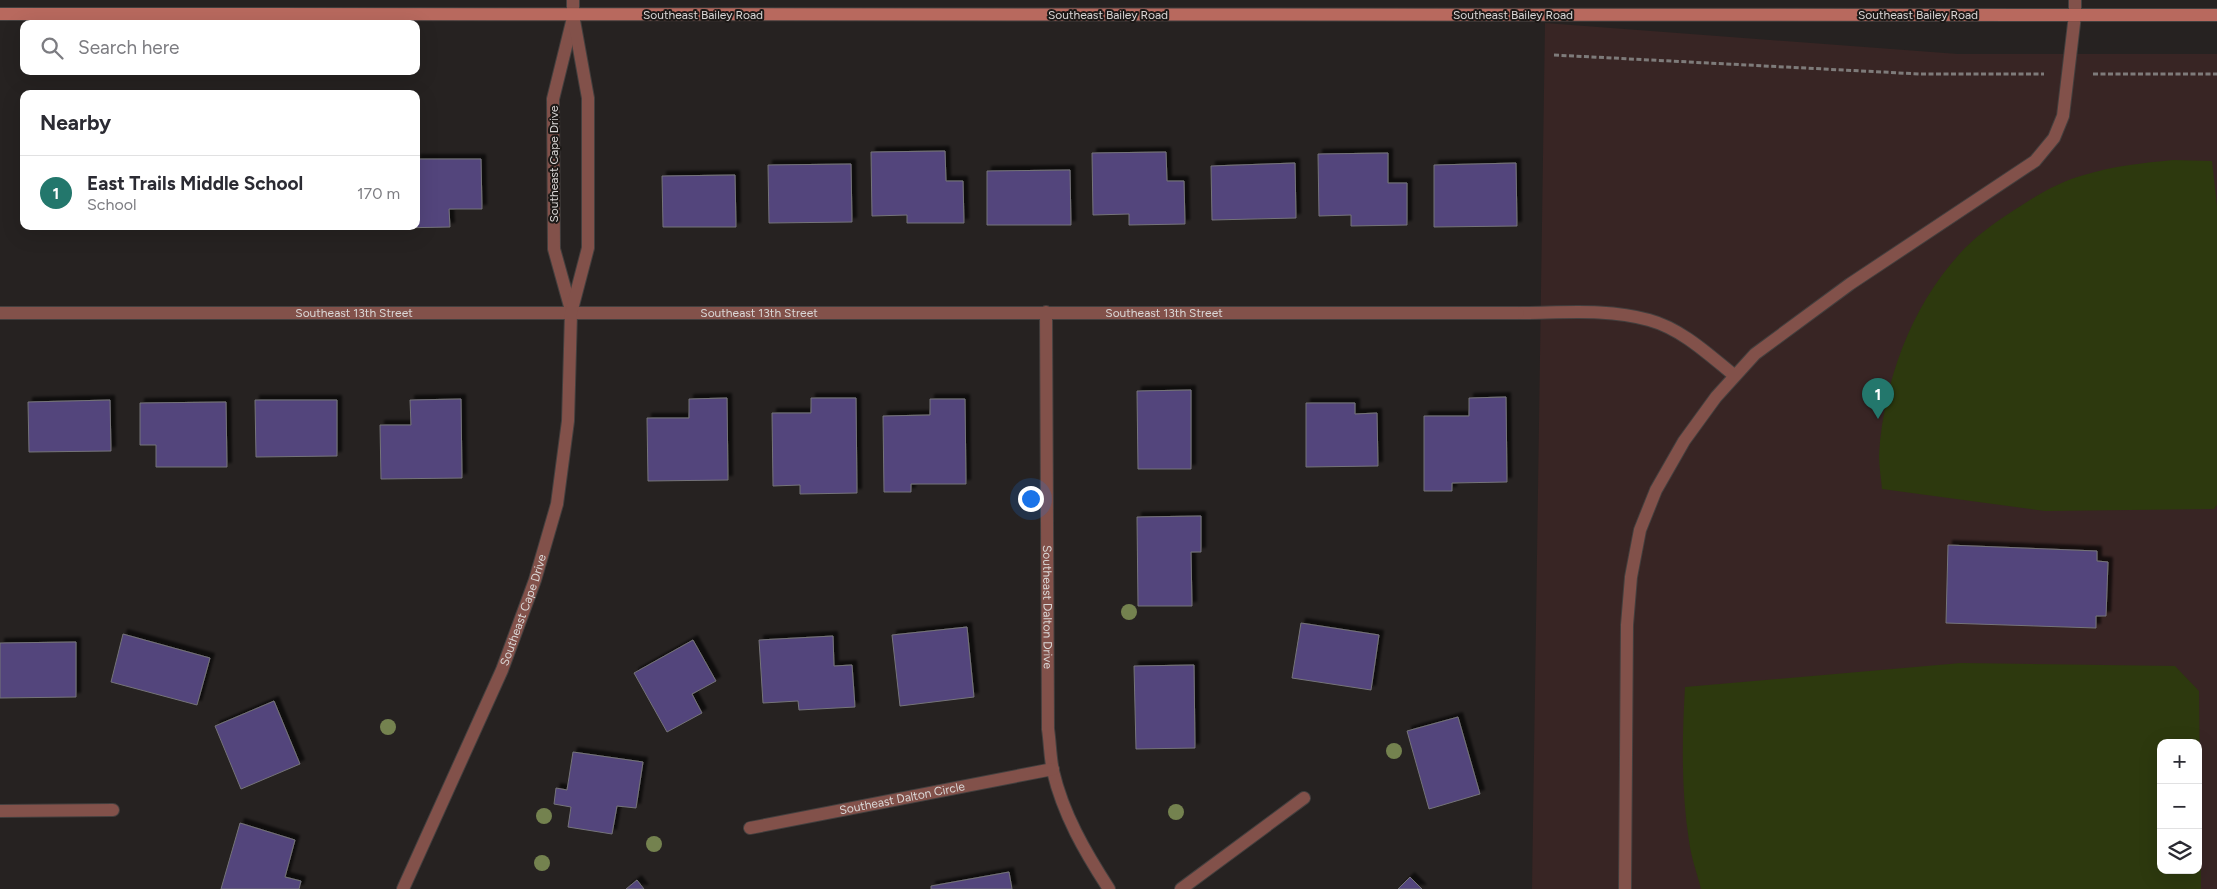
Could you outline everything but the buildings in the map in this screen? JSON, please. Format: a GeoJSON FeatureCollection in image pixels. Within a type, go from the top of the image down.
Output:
{"type":"FeatureCollection","features":[{"type":"Feature","properties":{"kind":"main road","name":"Southeast Bailey Road"},"geometry":{"type":"LineString","coordinates":[[0,14],[2217,15]]}},
{"type":"Feature","properties":{"kind":"street","name":"Southeast Cape Drive"},"geometry":{"type":"LineString","coordinates":[[403,889],[502,670],[535,580],[558,504],[568,420],[571,313],[588,248],[588,98],[573,15],[573,0]]}},
{"type":"Feature","properties":{"kind":"street"},"geometry":{"type":"LineString","coordinates":[[1625,889],[1627,624],[1630,577],[1639,538],[1656,490],[1684,441],[1716,397],[1755,354],[1798,321],[2035,161],[2054,138],[2063,116],[2075,15],[2075,0]]}},
{"type":"Feature","properties":{"kind":"street","name":"Southeast Cape Drive"},"geometry":{"type":"LineString","coordinates":[[571,313],[554,250],[553,98],[573,15]]}},
{"type":"Feature","properties":{"kind":"street","name":"Southeast Dalton Drive"},"geometry":{"type":"LineString","coordinates":[[1046,312],[1048,728],[1053,769],[1064,807],[1085,853],[1109,889]]}},
{"type":"Feature","properties":{"kind":"street","name":"Southeast 13th Street"},"geometry":{"type":"LineString","coordinates":[[0,313],[1616,313],[1650,320],[1693,342],[1735,376]]}},
{"type":"Feature","properties":{"kind":"street","name":"Southeast Dalton Circle"},"geometry":{"type":"LineString","coordinates":[[750,828],[1053,769]]}},
{"type":"Feature","properties":{"kind":"street"},"geometry":{"type":"LineString","coordinates":[[1180,889],[1304,798]]}},
{"type":"Feature","properties":{"kind":"street"},"geometry":{"type":"LineString","coordinates":[[0,811],[113,810]]}},
{"type":"Feature","properties":{"kind":"path"},"geometry":{"type":"LineString","coordinates":[[1554,55],[1920,74],[2020,74]]}},
{"type":"Feature","properties":{"kind":"path"},"geometry":{"type":"LineString","coordinates":[[2111,74],[2217,74]]}},
{"type":"Feature","properties":{"kind":"shaded area"},"geometry":{"type":"Polygon","coordinates":[[[1545,23],[1958,54],[2217,54],[2217,889],[1532,889],[1545,23]]]}},
{"type":"Feature","properties":{"kind":"green space"},"geometry":{"type":"Polygon","coordinates":[[[2173,160],[2212,161],[2217,206],[2217,505],[2214,509],[2045,511],[1882,489],[1879,455],[1887,398],[1894,371],[1916,318],[1930,293],[1965,248],[2005,216],[2059,184],[2117,167],[2173,160]]]}},
{"type":"Feature","properties":{"kind":"green space"},"geometry":{"type":"Polygon","coordinates":[[[1961,663],[2175,666],[2199,691],[2199,739],[2157,739],[2157,874],[2201,874],[2201,889],[1701,889],[1690,847],[1686,822],[1683,745],[1685,687],[1961,663]]]}},
{"type":"Feature","properties":{"kind":"place","name":"East Trails Middle School"},"geometry":{"type":"Point","coordinates":[1878,419]}}]}
